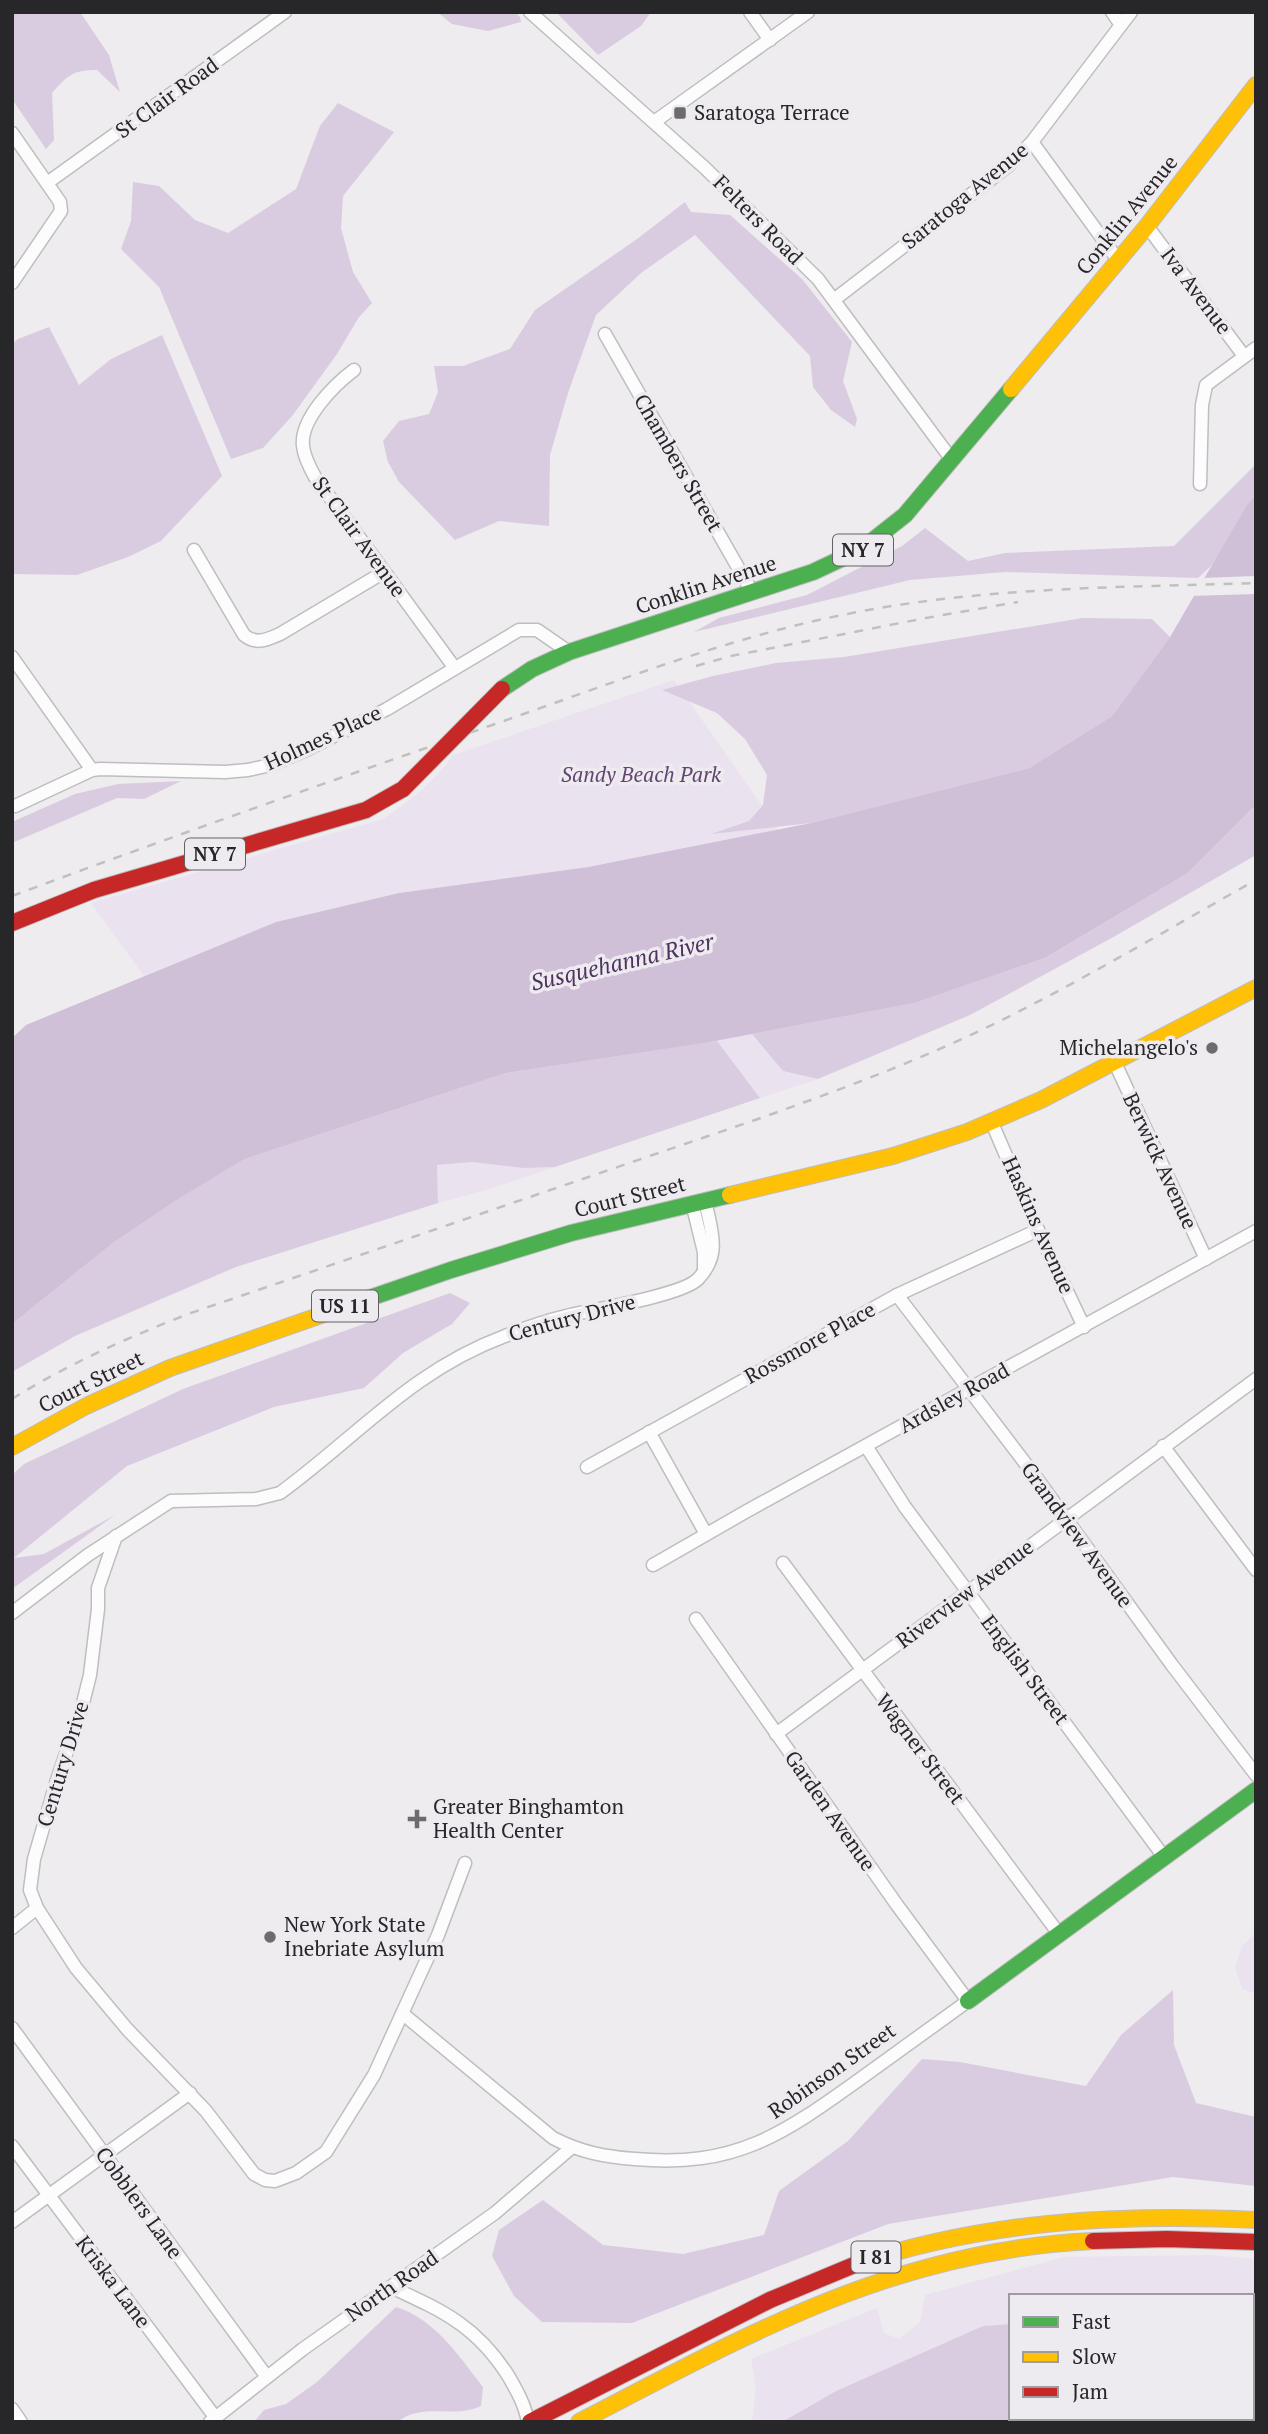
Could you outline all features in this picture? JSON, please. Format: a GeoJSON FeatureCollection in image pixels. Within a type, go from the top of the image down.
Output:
{"type":"FeatureCollection","features":[{"type":"Feature","properties":{"kind":"main road","name":"Conklin Avenue"},"geometry":{"type":"LineString","coordinates":[[18,920],[94,890],[366,810],[403,789],[431,765],[502,689],[532,669],[569,652],[825,568],[868,547],[905,515],[952,460],[1147,226],[1256,85]]}},
{"type":"Feature","properties":{"kind":"main road","name":"Court Street"},"geometry":{"type":"LineString","coordinates":[[12,1447],[113,1392],[216,1351],[516,1249],[608,1223],[893,1156],[992,1123],[1254,994]]}},
{"type":"Feature","properties":{"kind":"main road","name":"Robinson Street"},"geometry":{"type":"LineString","coordinates":[[968,2001],[1256,1790]]}},
{"type":"Feature","properties":{"kind":"main road","name":"I 81"},"geometry":{"type":"LineString","coordinates":[[529,2422],[758,2305],[820,2278],[884,2255],[988,2230],[1055,2221],[1118,2217],[1256,2220]]}},
{"type":"Feature","properties":{"kind":"main road","name":"I 81"},"geometry":{"type":"LineString","coordinates":[[579,2422],[793,2314],[853,2289],[918,2268],[982,2253],[1088,2240],[1256,2242]]}},
{"type":"Feature","properties":{"kind":"street","name":"St Clair Road"},"geometry":{"type":"LineString","coordinates":[[47,183],[285,12]]}},
{"type":"Feature","properties":{"kind":"street","name":"Felters Road"},"geometry":{"type":"LineString","coordinates":[[530,12],[705,168],[818,279],[952,460]]}},
{"type":"Feature","properties":{"kind":"street"},"geometry":{"type":"LineString","coordinates":[[750,12],[770,40]]}},
{"type":"Feature","properties":{"kind":"street"},"geometry":{"type":"LineString","coordinates":[[654,122],[808,12]]}},
{"type":"Feature","properties":{"kind":"street"},"geometry":{"type":"LineString","coordinates":[[1112,12],[1121,25]]}},
{"type":"Feature","properties":{"kind":"street","name":"Saratoga Avenue"},"geometry":{"type":"LineString","coordinates":[[835,299],[1008,166],[1032,142],[1131,12]]}},
{"type":"Feature","properties":{"kind":"street"},"geometry":{"type":"LineString","coordinates":[[12,133],[60,202],[61,211],[12,283]]}},
{"type":"Feature","properties":{"kind":"street"},"geometry":{"type":"LineString","coordinates":[[1032,142],[1118,260]]}},
{"type":"Feature","properties":{"kind":"street","name":"Iva Avenue"},"geometry":{"type":"LineString","coordinates":[[1147,226],[1244,356]]}},
{"type":"Feature","properties":{"kind":"street","name":"Chambers Street"},"geometry":{"type":"LineString","coordinates":[[605,334],[752,592]]}},
{"type":"Feature","properties":{"kind":"street"},"geometry":{"type":"LineString","coordinates":[[1200,484],[1202,405],[1206,385],[1256,348]]}},
{"type":"Feature","properties":{"kind":"street","name":"St Clair Avenue"},"geometry":{"type":"LineString","coordinates":[[354,370],[341,380],[310,417],[303,437],[303,447],[315,477],[454,667]]}},
{"type":"Feature","properties":{"kind":"street"},"geometry":{"type":"LineString","coordinates":[[194,550],[244,635],[256,642],[280,635],[384,572]]}},
{"type":"Feature","properties":{"kind":"street","name":"Holmes Place"},"geometry":{"type":"LineString","coordinates":[[15,806],[92,770],[225,772],[271,765],[309,749],[387,709],[519,630],[537,630],[569,652]]}},
{"type":"Feature","properties":{"kind":"street"},"geometry":{"type":"LineString","coordinates":[[12,657],[92,770]]}},
{"type":"Feature","properties":{"kind":"street","name":"Berwick Avenue"},"geometry":{"type":"LineString","coordinates":[[1115,1063],[1206,1259]]}},
{"type":"Feature","properties":{"kind":"street","name":"Haskins Avenue"},"geometry":{"type":"LineString","coordinates":[[992,1123],[1084,1327]]}},
{"type":"Feature","properties":{"kind":"street","name":"Century Drive"},"geometry":{"type":"LineString","coordinates":[[465,1863],[442,1925],[403,2014],[374,2074],[326,2152],[296,2173],[275,2181],[265,2180],[254,2174],[190,2093],[127,2029],[75,1968],[37,1908],[30,1890],[34,1859],[90,1675],[98,1588],[116,1536],[173,1500],[256,1499],[273,1496],[287,1488],[408,1388],[453,1359],[485,1344],[542,1323],[685,1287],[696,1281],[711,1261],[714,1250],[698,1202]]}},
{"type":"Feature","properties":{"kind":"street","name":"Rossmore Place"},"geometry":{"type":"LineString","coordinates":[[587,1467],[897,1295],[1038,1230]]}},
{"type":"Feature","properties":{"kind":"street","name":"Ardsley Road"},"geometry":{"type":"LineString","coordinates":[[653,1566],[706,1534],[1256,1231]]}},
{"type":"Feature","properties":{"kind":"street","name":"Grandview Avenue"},"geometry":{"type":"LineString","coordinates":[[897,1295],[1256,1775]]}},
{"type":"Feature","properties":{"kind":"street","name":"Riverview Avenue"},"geometry":{"type":"LineString","coordinates":[[776,1734],[1256,1379]]}},
{"type":"Feature","properties":{"kind":"street"},"geometry":{"type":"LineString","coordinates":[[649,1432],[706,1534]]}},
{"type":"Feature","properties":{"kind":"street","name":"English Street"},"geometry":{"type":"LineString","coordinates":[[866,1446],[905,1507],[1164,1857]]}},
{"type":"Feature","properties":{"kind":"street"},"geometry":{"type":"LineString","coordinates":[[1163,1446],[1256,1570]]}},
{"type":"Feature","properties":{"kind":"street"},"geometry":{"type":"LineString","coordinates":[[12,1613],[116,1536]]}},
{"type":"Feature","properties":{"kind":"street","name":"Wagner Street"},"geometry":{"type":"LineString","coordinates":[[783,1563],[1059,1934]]}},
{"type":"Feature","properties":{"kind":"street","name":"Garden Avenue"},"geometry":{"type":"LineString","coordinates":[[696,1619],[968,2001]]}},
{"type":"Feature","properties":{"kind":"street"},"geometry":{"type":"LineString","coordinates":[[12,1928],[37,1908]]}},
{"type":"Feature","properties":{"kind":"street","name":"Robinson Street"},"geometry":{"type":"LineString","coordinates":[[403,2014],[553,2138],[572,2148],[609,2157],[695,2160],[753,2146],[804,2120],[968,2001]]}},
{"type":"Feature","properties":{"kind":"street","name":"Cobblers Lane"},"geometry":{"type":"LineString","coordinates":[[12,2028],[267,2377]]}},
{"type":"Feature","properties":{"kind":"street"},"geometry":{"type":"LineString","coordinates":[[12,2222],[190,2093]]}},
{"type":"Feature","properties":{"kind":"street","name":"Kriska Lane"},"geometry":{"type":"LineString","coordinates":[[12,2146],[212,2420]]}},
{"type":"Feature","properties":{"kind":"street","name":"North Road"},"geometry":{"type":"LineString","coordinates":[[212,2420],[267,2377],[495,2213],[572,2148]]}},
{"type":"Feature","properties":{"kind":"street"},"geometry":{"type":"LineString","coordinates":[[391,2287],[453,2318],[477,2336],[505,2371],[523,2404],[529,2422]]}},
{"type":"Feature","properties":{"kind":"street"},"geometry":{"type":"LineString","coordinates":[[12,2409],[21,2422]]}},
{"type":"Feature","properties":{"kind":"green space","name":"Sandy Beach Park"},"geometry":{"type":"Polygon","coordinates":[[[674,680],[779,830],[588,867],[399,893],[276,922],[144,976],[91,903],[383,819],[430,783],[453,755],[674,680]]]}},
{"type":"Feature","properties":{"kind":"green space"},"geometry":{"type":"Polygon","coordinates":[[[752,1034],[783,1071],[818,1079],[760,1098],[717,1041],[752,1034]]]}},
{"type":"Feature","properties":{"kind":"green space"},"geometry":{"type":"Polygon","coordinates":[[[472,1162],[524,1168],[555,1167],[438,1203],[437,1165],[472,1162]]]}},
{"type":"Feature","properties":{"kind":"green space"},"geometry":{"type":"Polygon","coordinates":[[[1256,1933],[1256,1994],[1242,1989],[1235,1967],[1242,1946],[1256,1933]]]}},
{"type":"Feature","properties":{"kind":"green space"},"geometry":{"type":"Polygon","coordinates":[[[1209,2255],[1256,2259],[1256,2313],[1254,2294],[1009,2294],[1009,2324],[983,2326],[836,2391],[782,2422],[752,2422],[756,2389],[751,2359],[877,2308],[884,2333],[899,2339],[920,2322],[925,2295],[1064,2257],[1209,2255]]]}},
{"type":"Feature","properties":{"kind":"shaded area"},"geometry":{"type":"Polygon","coordinates":[[[12,12],[80,12],[109,55],[120,92],[97,70],[82,71],[67,78],[52,93],[54,140],[46,149],[12,99],[12,12]]]}},
{"type":"Feature","properties":{"kind":"shaded area"},"geometry":{"type":"Polygon","coordinates":[[[437,12],[515,12],[521,22],[488,31],[452,24],[437,12]]]}},
{"type":"Feature","properties":{"kind":"shaded area"},"geometry":{"type":"Polygon","coordinates":[[[556,12],[651,12],[641,26],[598,55],[556,12]]]}},
{"type":"Feature","properties":{"kind":"shaded area"},"geometry":{"type":"Polygon","coordinates":[[[338,103],[394,132],[343,196],[341,228],[353,272],[372,303],[359,317],[337,354],[292,416],[263,448],[231,459],[159,287],[121,249],[131,221],[133,182],[159,186],[195,220],[228,233],[296,189],[320,126],[338,103]]]}},
{"type":"Feature","properties":{"kind":"shaded area"},"geometry":{"type":"Polygon","coordinates":[[[685,202],[691,212],[730,215],[802,279],[852,342],[843,381],[857,419],[855,427],[831,410],[813,387],[810,356],[695,235],[641,273],[596,315],[568,393],[550,455],[549,526],[499,521],[455,540],[399,482],[388,462],[383,441],[399,421],[429,414],[438,392],[434,366],[463,366],[510,349],[535,310],[685,202]]]}},
{"type":"Feature","properties":{"kind":"shaded area"},"geometry":{"type":"Polygon","coordinates":[[[49,327],[79,385],[111,359],[162,335],[222,476],[161,541],[128,557],[77,575],[12,574],[12,344],[49,327]]]}},
{"type":"Feature","properties":{"kind":"shaded area"},"geometry":{"type":"Polygon","coordinates":[[[1256,464],[1256,495],[1212,565],[1198,578],[1005,572],[910,580],[694,632],[719,618],[807,595],[902,546],[925,528],[968,561],[1005,553],[1174,546],[1256,464]]]}},
{"type":"Feature","properties":{"kind":"shaded area"},"geometry":{"type":"Polygon","coordinates":[[[1083,618],[1152,619],[1170,637],[1112,716],[1029,768],[811,823],[711,834],[749,821],[763,805],[767,775],[745,739],[717,713],[662,690],[776,663],[844,657],[1083,618]]]}},
{"type":"Feature","properties":{"kind":"shaded area"},"geometry":{"type":"Polygon","coordinates":[[[181,781],[144,799],[117,798],[12,843],[12,822],[75,794],[118,784],[181,781]]]}},
{"type":"Feature","properties":{"kind":"shaded area"},"geometry":{"type":"Polygon","coordinates":[[[1256,805],[1256,855],[970,1015],[818,1079],[783,1071],[752,1034],[913,1003],[1045,958],[1188,873],[1256,805]]]}},
{"type":"Feature","properties":{"kind":"shaded area"},"geometry":{"type":"Polygon","coordinates":[[[717,1041],[760,1098],[555,1167],[524,1168],[472,1162],[437,1165],[438,1203],[236,1267],[75,1336],[12,1372],[12,1324],[113,1243],[245,1159],[506,1073],[717,1041]]]}},
{"type":"Feature","properties":{"kind":"shaded area"},"geometry":{"type":"Polygon","coordinates":[[[450,1293],[470,1303],[452,1324],[403,1353],[364,1388],[274,1407],[127,1466],[14,1558],[44,1554],[115,1515],[12,1589],[12,1475],[24,1464],[183,1389],[450,1293]]]}},
{"type":"Feature","properties":{"kind":"shaded area"},"geometry":{"type":"Polygon","coordinates":[[[1173,1990],[1174,2045],[1196,2103],[1256,2117],[1256,2186],[1173,2177],[888,2224],[632,2323],[542,2322],[514,2296],[492,2256],[499,2230],[543,2200],[603,2245],[683,2254],[764,2235],[779,2191],[848,2141],[922,2059],[960,2062],[1086,2086],[1121,2035],[1173,1990]]]}},
{"type":"Feature","properties":{"kind":"shaded area"},"geometry":{"type":"Polygon","coordinates":[[[396,2307],[423,2320],[455,2351],[483,2387],[481,2406],[471,2410],[417,2413],[398,2422],[254,2422],[264,2410],[286,2404],[317,2382],[396,2307]]]}},
{"type":"Feature","properties":{"kind":"shaded area"},"geometry":{"type":"Polygon","coordinates":[[[1256,2313],[1256,2422],[782,2422],[836,2391],[983,2326],[1009,2324],[1009,2420],[1254,2420],[1256,2313]]]}},
{"type":"Feature","properties":{"kind":"water","name":"Susquehanna River"},"geometry":{"type":"Polygon","coordinates":[[[1256,495],[1256,805],[1188,873],[1045,958],[914,1003],[705,1043],[506,1073],[245,1159],[113,1243],[12,1324],[12,1038],[26,1025],[276,922],[399,893],[588,867],[811,823],[1029,768],[1112,716],[1170,637],[1247,505],[1256,495]]]}},
{"type":"Feature","properties":{"kind":"pier"},"geometry":{"type":"Polygon","coordinates":[[[1256,576],[1256,594],[1190,596],[1201,578],[1256,576]]]}},
{"type":"Feature","properties":{"kind":"railway"},"geometry":{"type":"LineString","coordinates":[[12,896],[635,675],[777,630],[874,609],[969,596],[1064,589],[1256,583]]}},
{"type":"Feature","properties":{"kind":"railway"},"geometry":{"type":"LineString","coordinates":[[696,666],[731,656],[1018,602]]}},
{"type":"Feature","properties":{"kind":"railway"},"geometry":{"type":"LineString","coordinates":[[12,1399],[98,1352],[188,1314],[755,1120],[907,1063],[1029,1006],[1256,880]]}},
{"type":"Feature","properties":{"kind":"traffic: fast"},"geometry":{"type":"LineString","coordinates":[[502,689],[532,669],[569,652],[813,572],[862,549],[905,515],[1011,389]]}},
{"type":"Feature","properties":{"kind":"traffic: fast"},"geometry":{"type":"LineString","coordinates":[[364,1300],[571,1233],[730,1195]]}},
{"type":"Feature","properties":{"kind":"traffic: fast"},"geometry":{"type":"LineString","coordinates":[[968,2001],[1256,1790]]}},
{"type":"Feature","properties":{"kind":"traffic: slow"},"geometry":{"type":"LineString","coordinates":[[1011,389],[1147,226],[1256,85]]}},
{"type":"Feature","properties":{"kind":"traffic: slow"},"geometry":{"type":"LineString","coordinates":[[730,1195],[893,1156],[967,1132],[1041,1100],[1256,988]]}},
{"type":"Feature","properties":{"kind":"traffic: slow"},"geometry":{"type":"LineString","coordinates":[[12,1447],[86,1406],[170,1368],[364,1300]]}},
{"type":"Feature","properties":{"kind":"traffic: slow"},"geometry":{"type":"LineString","coordinates":[[859,2263],[957,2237],[1056,2223],[1155,2218],[1256,2220]]}},
{"type":"Feature","properties":{"kind":"traffic: slow"},"geometry":{"type":"LineString","coordinates":[[579,2422],[764,2328],[888,2279],[953,2261],[1021,2248],[1093,2241]]}},
{"type":"Feature","properties":{"kind":"traffic: jam"},"geometry":{"type":"LineString","coordinates":[[403,789],[502,689]]}},
{"type":"Feature","properties":{"kind":"traffic: jam"},"geometry":{"type":"LineString","coordinates":[[12,923],[94,890],[366,810],[403,789]]}},
{"type":"Feature","properties":{"kind":"traffic: jam"},"geometry":{"type":"LineString","coordinates":[[1093,2241],[1167,2239],[1256,2242]]}},
{"type":"Feature","properties":{"kind":"traffic: jam"},"geometry":{"type":"LineString","coordinates":[[530,2422],[770,2300],[859,2263]]}},
{"type":"Feature","properties":{"kind":"place","name":"Saratoga Terrace"},"geometry":{"type":"Point","coordinates":[680,113]}},
{"type":"Feature","properties":{"kind":"place","name":"Michelangelo's"},"geometry":{"type":"Point","coordinates":[1212,1048]}},
{"type":"Feature","properties":{"kind":"place","name":"Greater Binghamton Health Center"},"geometry":{"type":"Point","coordinates":[417,1819]}},
{"type":"Feature","properties":{"kind":"place","name":"New York State Inebriate Asylum"},"geometry":{"type":"Point","coordinates":[270,1937]}}]}
